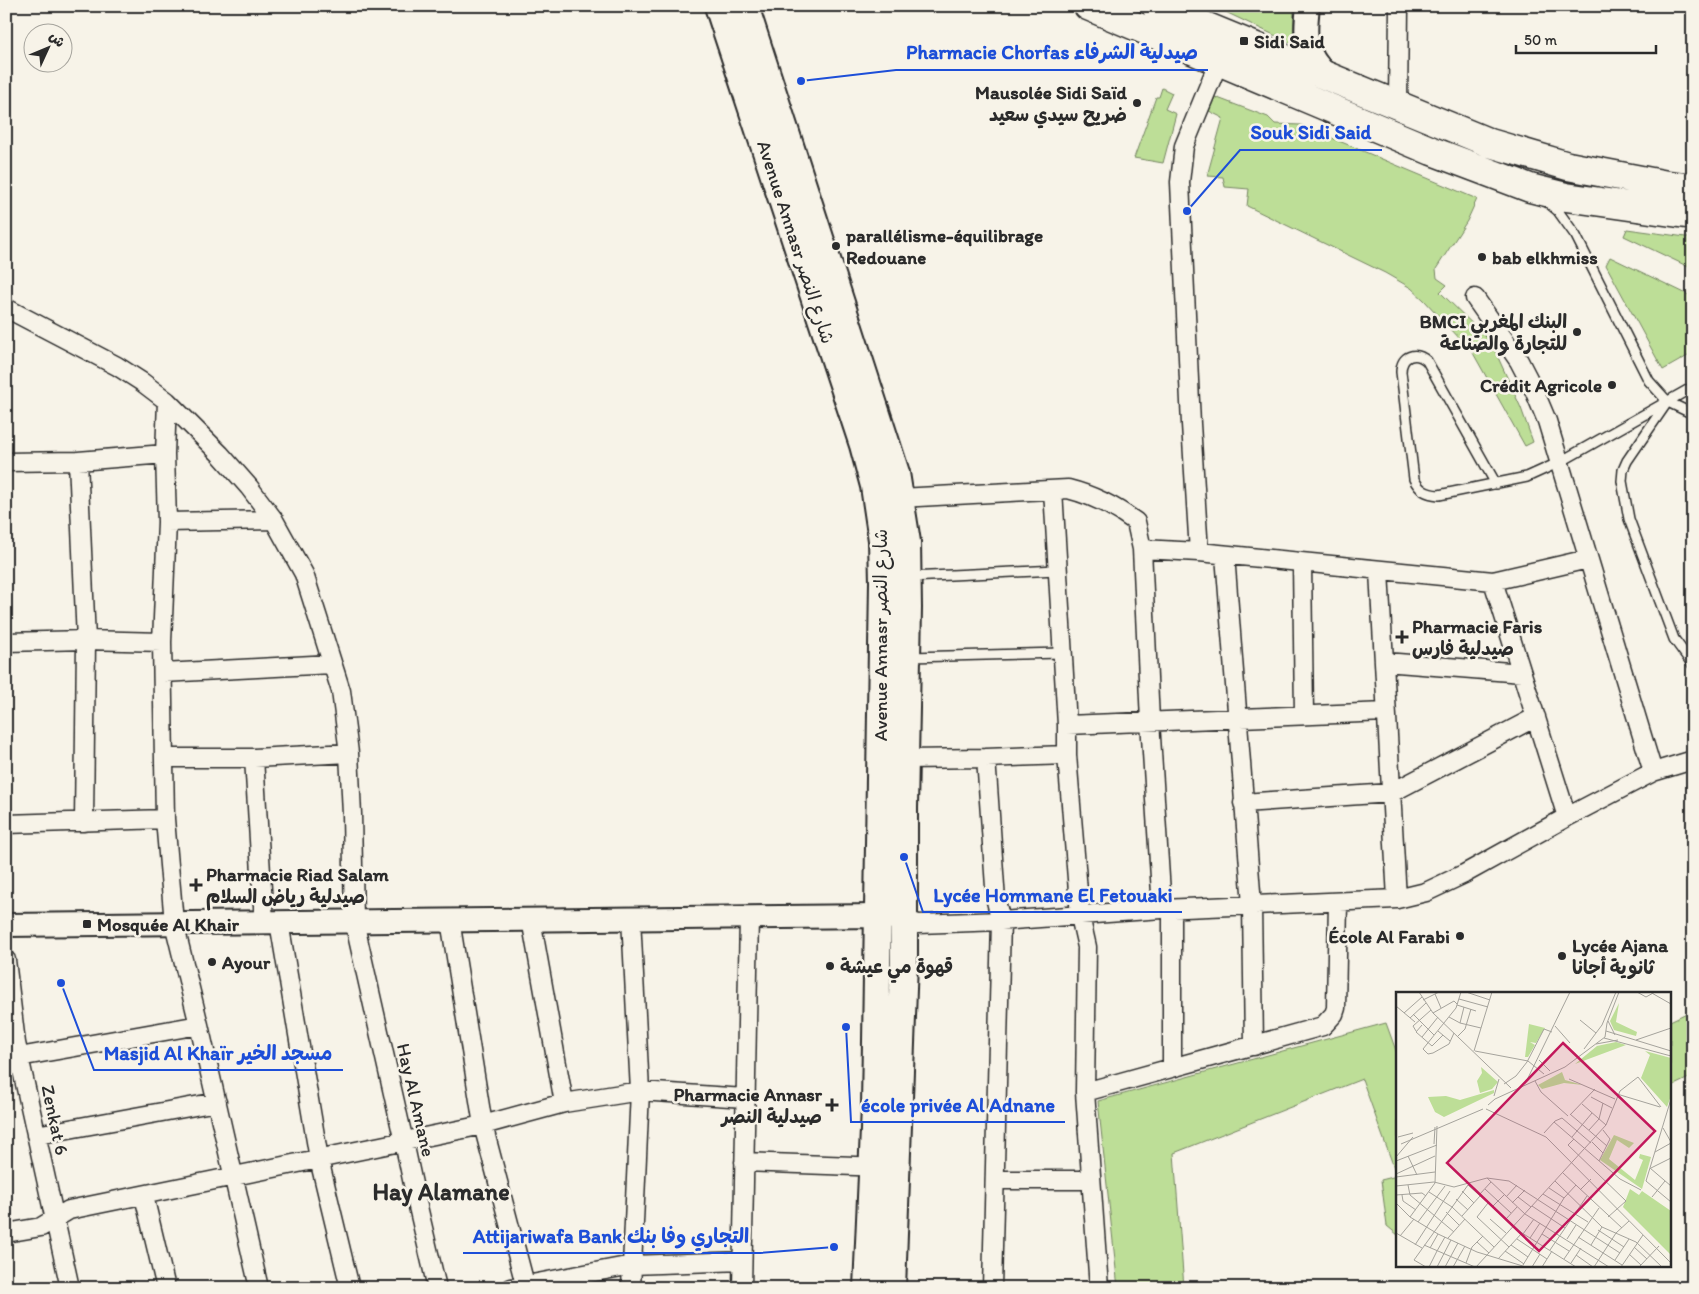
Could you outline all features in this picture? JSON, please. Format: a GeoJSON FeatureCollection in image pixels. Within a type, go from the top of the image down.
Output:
{"type":"FeatureCollection","features":[{"type":"Feature","properties":{"kind":"main road","name":"Avenue Annasr شارع النصر"},"geometry":{"type":"LineString","coordinates":[[718,6],[863,445],[874,486],[882,540],[891,917],[885,1167],[892,1288]]}},
{"type":"Feature","properties":{"kind":"main road","name":"Avenue Annasr شارع النصر"},"geometry":{"type":"LineString","coordinates":[[745,6],[896,473],[907,542],[908,658],[905,759],[891,917]]}},
{"type":"Feature","properties":{"kind":"main road"},"geometry":{"type":"LineString","coordinates":[[1088,6],[1432,151],[1530,188],[1566,197],[1693,216]]}},
{"type":"Feature","properties":{"kind":"main road"},"geometry":{"type":"LineString","coordinates":[[1156,6],[1490,144],[1559,163],[1667,185],[1693,188]]}},
{"type":"Feature","properties":{"kind":"main road","name":"Avenue Annasr شارع النصر"},"geometry":{"type":"LineString","coordinates":[[867,1288],[885,1167]]}},
{"type":"Feature","properties":{"kind":"street"},"geometry":{"type":"LineString","coordinates":[[1308,6],[1306,22],[1308,42],[1313,58],[1328,77]]}},
{"type":"Feature","properties":{"kind":"street"},"geometry":{"type":"LineString","coordinates":[[1398,6],[1398,105]]}},
{"type":"Feature","properties":{"kind":"street"},"geometry":{"type":"LineString","coordinates":[[1199,552],[1180,182],[1184,146],[1219,61]]}},
{"type":"Feature","properties":{"kind":"street"},"geometry":{"type":"LineString","coordinates":[[1475,298],[1519,361],[1534,390],[1547,422],[1653,772]]}},
{"type":"Feature","properties":{"kind":"street","name":"Hay Al Amane"},"geometry":{"type":"LineString","coordinates":[[6,308],[117,366],[167,401],[220,454],[248,487],[274,520],[304,574],[340,691],[349,753],[354,921],[437,1288]]}},
{"type":"Feature","properties":{"kind":"street"},"geometry":{"type":"LineString","coordinates":[[167,401],[165,454],[167,522],[162,642],[165,819],[174,923],[259,1288]]}},
{"type":"Feature","properties":{"kind":"street"},"geometry":{"type":"LineString","coordinates":[[6,462],[78,460],[165,454]]}},
{"type":"Feature","properties":{"kind":"street"},"geometry":{"type":"LineString","coordinates":[[78,460],[86,640],[84,822]]}},
{"type":"Feature","properties":{"kind":"street"},"geometry":{"type":"LineString","coordinates":[[900,498],[1068,489],[1079,492],[1125,514],[1136,522],[1142,549],[1150,721],[1167,909],[1172,1068]]}},
{"type":"Feature","properties":{"kind":"street"},"geometry":{"type":"LineString","coordinates":[[1053,490],[1067,725],[1067,755],[1080,916],[1087,947],[1085,1092],[1099,1288]]}},
{"type":"Feature","properties":{"kind":"street"},"geometry":{"type":"LineString","coordinates":[[167,522],[274,520]]}},
{"type":"Feature","properties":{"kind":"street"},"geometry":{"type":"LineString","coordinates":[[1142,549],[1199,552],[1493,581],[1588,559]]}},
{"type":"Feature","properties":{"kind":"street"},"geometry":{"type":"LineString","coordinates":[[1225,555],[1236,718],[1252,905],[1254,1046]]}},
{"type":"Feature","properties":{"kind":"street"},"geometry":{"type":"LineString","coordinates":[[1302,563],[1304,715]]}},
{"type":"Feature","properties":{"kind":"street"},"geometry":{"type":"LineString","coordinates":[[1379,571],[1397,898]]}},
{"type":"Feature","properties":{"kind":"street"},"geometry":{"type":"LineString","coordinates":[[1493,581],[1566,817]]}},
{"type":"Feature","properties":{"kind":"street"},"geometry":{"type":"LineString","coordinates":[[6,642],[86,640],[162,642]]}},
{"type":"Feature","properties":{"kind":"street"},"geometry":{"type":"LineString","coordinates":[[1385,662],[1522,673]]}},
{"type":"Feature","properties":{"kind":"street"},"geometry":{"type":"LineString","coordinates":[[163,673],[331,664]]}},
{"type":"Feature","properties":{"kind":"street"},"geometry":{"type":"LineString","coordinates":[[1067,725],[1386,712]]}},
{"type":"Feature","properties":{"kind":"street"},"geometry":{"type":"LineString","coordinates":[[1243,803],[1390,793],[1536,717]]}},
{"type":"Feature","properties":{"kind":"street"},"geometry":{"type":"LineString","coordinates":[[164,758],[254,758],[349,753]]}},
{"type":"Feature","properties":{"kind":"street"},"geometry":{"type":"LineString","coordinates":[[905,759],[1067,755]]}},
{"type":"Feature","properties":{"kind":"street"},"geometry":{"type":"LineString","coordinates":[[254,758],[272,922],[319,1159],[350,1288]]}},
{"type":"Feature","properties":{"kind":"street"},"geometry":{"type":"LineString","coordinates":[[986,758],[996,902],[1001,921],[992,1288]]}},
{"type":"Feature","properties":{"kind":"street"},"geometry":{"type":"LineString","coordinates":[[6,925],[749,917],[891,917],[918,924],[1001,921],[1167,909],[1397,898],[1426,892],[1464,874],[1566,817],[1653,772],[1693,760]]}},
{"type":"Feature","properties":{"kind":"street"},"geometry":{"type":"LineString","coordinates":[[6,824],[165,819]]}},
{"type":"Feature","properties":{"kind":"street"},"geometry":{"type":"LineString","coordinates":[[1085,1092],[1323,1026],[1334,1014],[1336,1008],[1338,902]]}},
{"type":"Feature","properties":{"kind":"street"},"geometry":{"type":"LineString","coordinates":[[742,1288],[749,917]]}},
{"type":"Feature","properties":{"kind":"street"},"geometry":{"type":"LineString","coordinates":[[630,918],[640,1091],[631,1288]]}},
{"type":"Feature","properties":{"kind":"street"},"geometry":{"type":"LineString","coordinates":[[531,919],[564,1103]]}},
{"type":"Feature","properties":{"kind":"street"},"geometry":{"type":"LineString","coordinates":[[450,920],[483,1125],[521,1287],[632,1265],[742,1261]]}},
{"type":"Feature","properties":{"kind":"street","name":"Zenkat 6"},"geometry":{"type":"LineString","coordinates":[[6,960],[14,1048],[36,1135],[70,1288]]}},
{"type":"Feature","properties":{"kind":"street"},"geometry":{"type":"LineString","coordinates":[[14,1048],[199,1024]]}},
{"type":"Feature","properties":{"kind":"street"},"geometry":{"type":"LineString","coordinates":[[6,1233],[41,1227],[70,1210],[233,1178],[483,1125],[564,1103],[640,1091],[745,1098]]}},
{"type":"Feature","properties":{"kind":"street"},"geometry":{"type":"LineString","coordinates":[[36,1135],[217,1102]]}},
{"type":"Feature","properties":{"kind":"street"},"geometry":{"type":"LineString","coordinates":[[744,1162],[885,1167]]}},
{"type":"Feature","properties":{"kind":"street"},"geometry":{"type":"LineString","coordinates":[[995,1180],[1091,1180]]}},
{"type":"Feature","properties":{"kind":"street"},"geometry":{"type":"LineString","coordinates":[[144,1196],[166,1288]]}},
{"type":"Feature","properties":{"kind":"lane"},"geometry":{"type":"LineString","coordinates":[[1530,188],[1558,211],[1576,236],[1649,381],[1668,402],[1693,414]]}},
{"type":"Feature","properties":{"kind":"lane"},"geometry":{"type":"LineString","coordinates":[[1496,484],[1427,361],[1416,355],[1408,357],[1402,363],[1401,372],[1412,471],[1417,486],[1423,491],[1439,495],[1496,484],[1527,478],[1560,462],[1693,386]]}},
{"type":"Feature","properties":{"kind":"lane"},"geometry":{"type":"LineString","coordinates":[[1668,402],[1627,461],[1623,470],[1622,482],[1629,519],[1674,639],[1693,665]]}},
{"type":"Feature","properties":{"kind":"lane"},"geometry":{"type":"LineString","coordinates":[[907,578],[1058,570]]}},
{"type":"Feature","properties":{"kind":"lane"},"geometry":{"type":"LineString","coordinates":[[908,658],[1062,653]]}},
{"type":"Feature","properties":{"kind":"green space"},"geometry":{"type":"Polygon","coordinates":[[[1213,6],[1294,6],[1293,44],[1213,6]]]}},
{"type":"Feature","properties":{"kind":"green space"},"geometry":{"type":"Polygon","coordinates":[[[1162,88],[1172,93],[1165,109],[1176,114],[1163,163],[1134,158],[1156,97],[1159,97],[1162,88]]]}},
{"type":"Feature","properties":{"kind":"green space"},"geometry":{"type":"Polygon","coordinates":[[[1215,97],[1268,117],[1275,124],[1301,125],[1477,199],[1467,221],[1436,269],[1437,278],[1447,285],[1440,292],[1491,342],[1521,408],[1533,442],[1525,446],[1473,353],[1411,288],[1385,273],[1247,206],[1249,189],[1225,187],[1223,177],[1207,176],[1223,118],[1209,111],[1215,97]]]}},
{"type":"Feature","properties":{"kind":"green space"},"geometry":{"type":"Polygon","coordinates":[[[1627,229],[1693,238],[1693,269],[1624,236],[1627,229]]]}},
{"type":"Feature","properties":{"kind":"green space"},"geometry":{"type":"Polygon","coordinates":[[[1610,257],[1693,297],[1693,353],[1663,370],[1606,265],[1610,257]]]}},
{"type":"Feature","properties":{"kind":"green space"},"geometry":{"type":"Polygon","coordinates":[[[1693,1010],[1693,1076],[1672,1086],[1672,1020],[1693,1010]]]}},
{"type":"Feature","properties":{"kind":"green space"},"geometry":{"type":"Polygon","coordinates":[[[1386,1023],[1396,1050],[1396,1173],[1362,1079],[1174,1153],[1184,1288],[1118,1288],[1098,1101],[1386,1023]]]}},
{"type":"Feature","properties":{"kind":"green space"},"geometry":{"type":"Polygon","coordinates":[[[1396,1176],[1396,1233],[1387,1226],[1381,1180],[1396,1176]]]}},
{"type":"Feature","properties":{"kind":"place","name":"Sidi Said"},"geometry":{"type":"Point","coordinates":[1244,41]}},
{"type":"Feature","properties":{"kind":"place","name":"Pharmacie Chorfas صيدلية الشرفاء"},"geometry":{"type":"Point","coordinates":[801,81]}},
{"type":"Feature","properties":{"kind":"place","name":"Mausolée Sidi Saïd ضريح سيدي سعيد"},"geometry":{"type":"Point","coordinates":[1137,103]}},
{"type":"Feature","properties":{"kind":"place","name":"Souk Sidi Said"},"geometry":{"type":"Point","coordinates":[1187,211]}},
{"type":"Feature","properties":{"kind":"place","name":"parallélisme-équilibrage Redouane"},"geometry":{"type":"Point","coordinates":[836,246]}},
{"type":"Feature","properties":{"kind":"place","name":"bab elkhmiss"},"geometry":{"type":"Point","coordinates":[1482,257]}},
{"type":"Feature","properties":{"kind":"place","name":"BMCI البنك المغربي للتجارة والصناعة"},"geometry":{"type":"Point","coordinates":[1577,332]}},
{"type":"Feature","properties":{"kind":"place","name":"Crédit Agricole"},"geometry":{"type":"Point","coordinates":[1612,385]}},
{"type":"Feature","properties":{"kind":"place","name":"Pharmacie Faris صيدلية فارس"},"geometry":{"type":"Point","coordinates":[1402,637]}},
{"type":"Feature","properties":{"kind":"place","name":"Lycée Hommane El Fetouaki"},"geometry":{"type":"Point","coordinates":[904,857]}},
{"type":"Feature","properties":{"kind":"place","name":"Pharmacie Riad Salam صيدلية رياض السلام"},"geometry":{"type":"Point","coordinates":[196,885]}},
{"type":"Feature","properties":{"kind":"place","name":"Mosquée Al Khair"},"geometry":{"type":"Point","coordinates":[87,924]}},
{"type":"Feature","properties":{"kind":"place","name":"École Al Farabi"},"geometry":{"type":"Point","coordinates":[1460,936]}},
{"type":"Feature","properties":{"kind":"place","name":"Lycée Ajana ثانوية أجانا"},"geometry":{"type":"Point","coordinates":[1562,956]}},
{"type":"Feature","properties":{"kind":"place","name":"Ayour"},"geometry":{"type":"Point","coordinates":[212,962]}},
{"type":"Feature","properties":{"kind":"place","name":"قهوة مي عيشة"},"geometry":{"type":"Point","coordinates":[830,966]}},
{"type":"Feature","properties":{"kind":"place","name":"Masjid Al Khaïr مسجد الخير"},"geometry":{"type":"Point","coordinates":[61,983]}},
{"type":"Feature","properties":{"kind":"place","name":"école privée Al Adnane"},"geometry":{"type":"Point","coordinates":[846,1027]}},
{"type":"Feature","properties":{"kind":"place","name":"Pharmacie Annasr صيدلية النصر"},"geometry":{"type":"Point","coordinates":[832,1105]}},
{"type":"Feature","properties":{"kind":"place","name":"Attijariwafa Bank التجاري وفا بنك"},"geometry":{"type":"Point","coordinates":[834,1247]}},
{"type":"Feature","properties":{"kind":"district","name":"Hay Alamane"},"geometry":{"type":"Point","coordinates":[441,1191]}}]}
